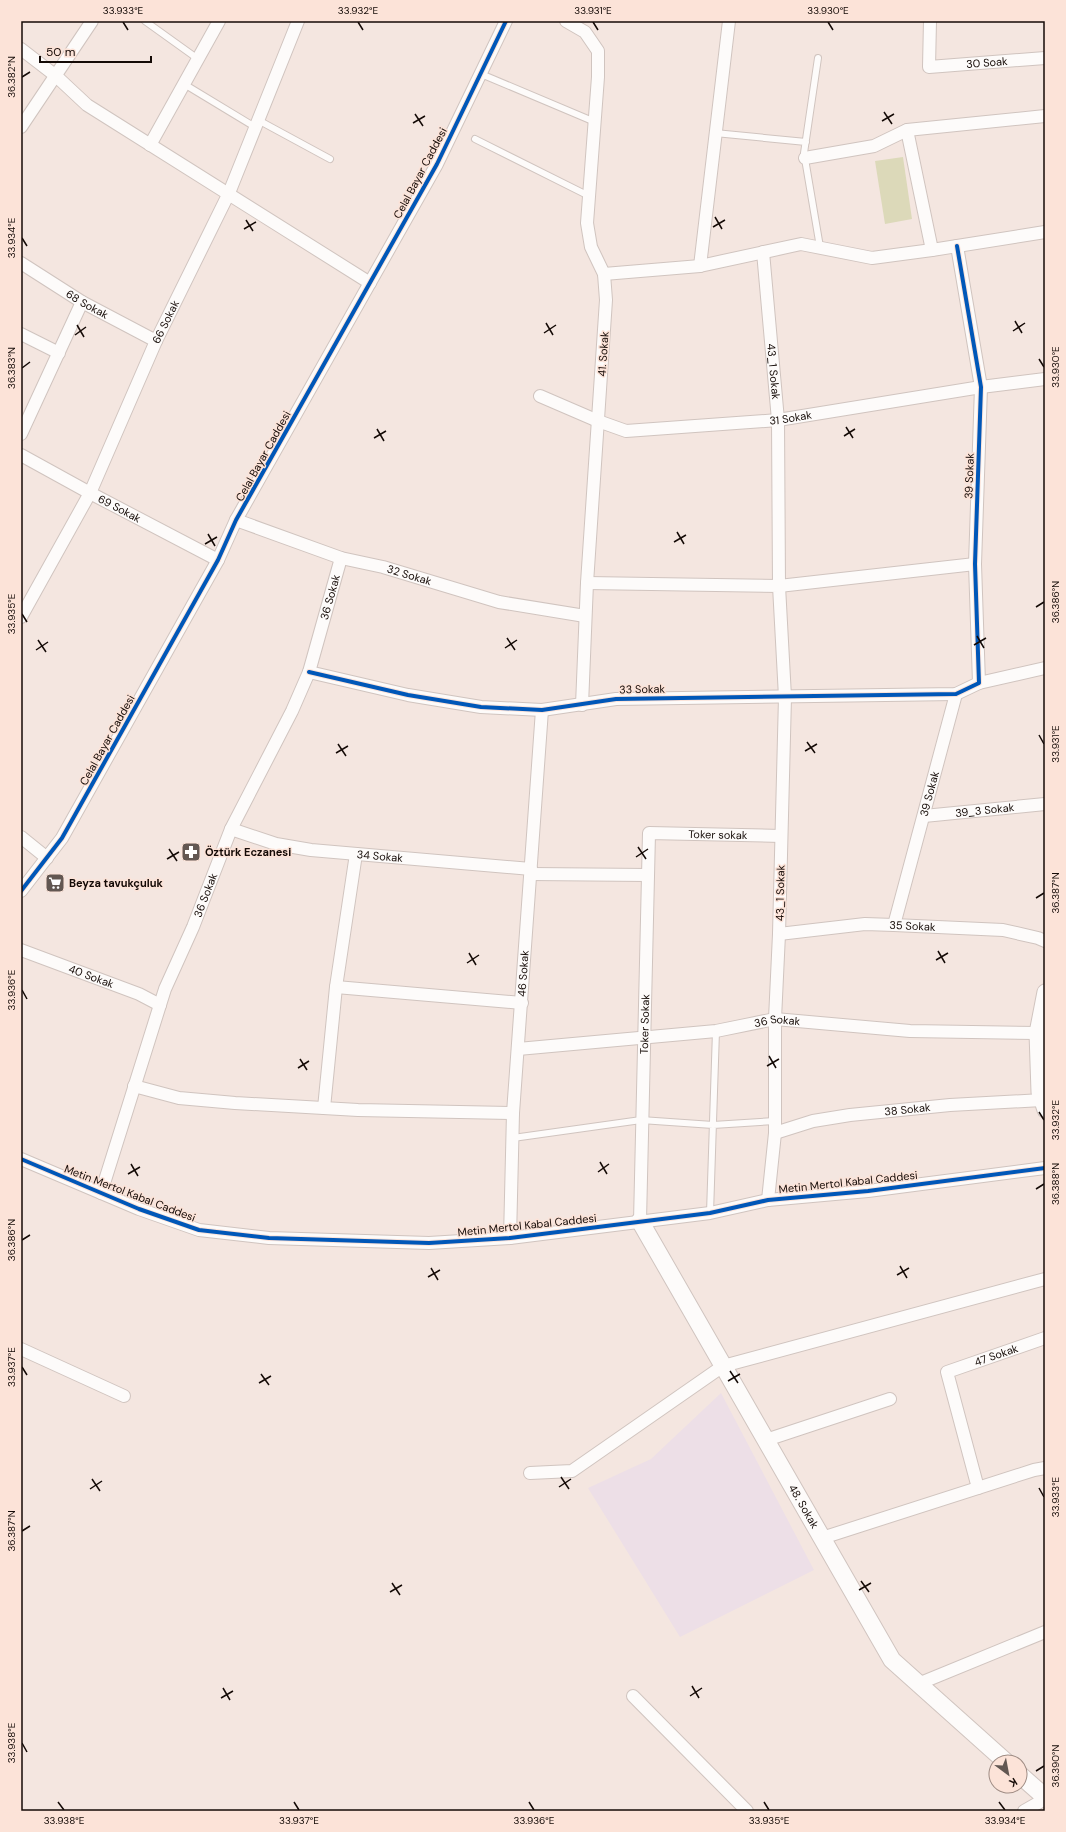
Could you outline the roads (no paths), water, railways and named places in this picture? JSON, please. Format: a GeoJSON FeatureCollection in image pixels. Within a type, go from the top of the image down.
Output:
{"type":"FeatureCollection","features":[{"type":"Feature","properties":{"kind":"main road","name":"48. Sokak"},"geometry":{"type":"LineString","coordinates":[[640,1221],[892,1660],[997,1754]]}},
{"type":"Feature","properties":{"kind":"main road"},"geometry":{"type":"LineString","coordinates":[[1028,1782],[1045,1798]]}},
{"type":"Feature","properties":{"kind":"street"},"geometry":{"type":"LineString","coordinates":[[21,127],[92,21]]}},
{"type":"Feature","properties":{"kind":"street"},"geometry":{"type":"LineString","coordinates":[[150,145],[218,21]]}},
{"type":"Feature","properties":{"kind":"street","name":"66 Sokak"},"geometry":{"type":"LineString","coordinates":[[21,617],[90,493],[156,341],[229,193],[298,21]]}},
{"type":"Feature","properties":{"kind":"street","name":"Celal Bayar Caddesi"},"geometry":{"type":"LineString","coordinates":[[21,891],[62,838],[218,560],[236,520],[437,164],[506,21]]}},
{"type":"Feature","properties":{"kind":"street","name":"41. Sokak"},"geometry":{"type":"LineString","coordinates":[[566,21],[585,32],[598,51],[595,122],[587,222],[591,248],[604,274],[606,300],[585,616],[582,704]]}},
{"type":"Feature","properties":{"kind":"street"},"geometry":{"type":"LineString","coordinates":[[700,266],[729,21]]}},
{"type":"Feature","properties":{"kind":"street","name":"30 Soak"},"geometry":{"type":"LineString","coordinates":[[930,21],[929,67],[1045,58]]}},
{"type":"Feature","properties":{"kind":"street"},"geometry":{"type":"LineString","coordinates":[[21,49],[56,76],[87,105],[370,283]]}},
{"type":"Feature","properties":{"kind":"street"},"geometry":{"type":"LineString","coordinates":[[805,158],[874,146],[906,130],[1045,116]]}},
{"type":"Feature","properties":{"kind":"street"},"geometry":{"type":"LineString","coordinates":[[906,130],[932,250]]}},
{"type":"Feature","properties":{"kind":"street"},"geometry":{"type":"LineString","coordinates":[[604,274],[700,266],[801,244],[872,258],[1045,232]]}},
{"type":"Feature","properties":{"kind":"street","name":"39 Sokak"},"geometry":{"type":"LineString","coordinates":[[957,246],[981,387],[975,564],[979,683]]}},
{"type":"Feature","properties":{"kind":"street","name":"43_1 Sokak"},"geometry":{"type":"LineString","coordinates":[[763,252],[778,420],[779,586],[785,697],[779,934],[775,1019],[775,1127],[768,1200]]}},
{"type":"Feature","properties":{"kind":"street","name":"68 Sokak"},"geometry":{"type":"LineString","coordinates":[[21,263],[82,302],[156,341]]}},
{"type":"Feature","properties":{"kind":"street"},"geometry":{"type":"LineString","coordinates":[[21,434],[82,302]]}},
{"type":"Feature","properties":{"kind":"street"},"geometry":{"type":"LineString","coordinates":[[21,334],[59,353]]}},
{"type":"Feature","properties":{"kind":"street","name":"31 Sokak"},"geometry":{"type":"LineString","coordinates":[[540,396],[598,421],[626,431],[778,420],[981,387],[1045,379]]}},
{"type":"Feature","properties":{"kind":"street","name":"69 Sokak"},"geometry":{"type":"LineString","coordinates":[[21,454],[90,493],[218,560]]}},
{"type":"Feature","properties":{"kind":"street","name":"32 Sokak"},"geometry":{"type":"LineString","coordinates":[[236,520],[341,558],[383,567],[499,602],[585,616]]}},
{"type":"Feature","properties":{"kind":"street","name":"36 Sokak"},"geometry":{"type":"LineString","coordinates":[[101,1192],[165,989],[193,927],[232,829],[292,711],[309,672],[341,558]]}},
{"type":"Feature","properties":{"kind":"street"},"geometry":{"type":"LineString","coordinates":[[587,583],[779,586],[975,564]]}},
{"type":"Feature","properties":{"kind":"street"},"geometry":{"type":"LineString","coordinates":[[956,694],[979,683],[1045,668]]}},
{"type":"Feature","properties":{"kind":"street","name":"33 Sokak"},"geometry":{"type":"LineString","coordinates":[[309,672],[408,695],[437,700],[481,707],[542,710],[616,698],[956,694]]}},
{"type":"Feature","properties":{"kind":"street","name":"39 Sokak"},"geometry":{"type":"LineString","coordinates":[[894,925],[956,694]]}},
{"type":"Feature","properties":{"kind":"street","name":"46 Sokak"},"geometry":{"type":"LineString","coordinates":[[510,1238],[513,1113],[542,710]]}},
{"type":"Feature","properties":{"kind":"street","name":"39_3 Sokak"},"geometry":{"type":"LineString","coordinates":[[924,816],[1045,804]]}},
{"type":"Feature","properties":{"kind":"street","name":"34 Sokak"},"geometry":{"type":"LineString","coordinates":[[232,829],[276,844],[311,850],[531,872],[648,874]]}},
{"type":"Feature","properties":{"kind":"street","name":"Toker Sokak"},"geometry":{"type":"LineString","coordinates":[[640,1221],[649,833],[654,833]]}},
{"type":"Feature","properties":{"kind":"street","name":"Toker sokak"},"geometry":{"type":"LineString","coordinates":[[654,833],[781,836]]}},
{"type":"Feature","properties":{"kind":"street"},"geometry":{"type":"LineString","coordinates":[[21,837],[47,858]]}},
{"type":"Feature","properties":{"kind":"street"},"geometry":{"type":"LineString","coordinates":[[324,1108],[336,987],[356,854]]}},
{"type":"Feature","properties":{"kind":"street","name":"35 Sokak"},"geometry":{"type":"LineString","coordinates":[[779,934],[865,924],[1003,930],[1045,941]]}},
{"type":"Feature","properties":{"kind":"street","name":"40 Sokak"},"geometry":{"type":"LineString","coordinates":[[21,950],[139,994],[160,1005]]}},
{"type":"Feature","properties":{"kind":"street"},"geometry":{"type":"LineString","coordinates":[[336,987],[522,1003]]}},
{"type":"Feature","properties":{"kind":"street"},"geometry":{"type":"LineString","coordinates":[[1043,1105],[1039,1092],[1036,1033],[1045,992]]}},
{"type":"Feature","properties":{"kind":"street","name":"36 Sokak"},"geometry":{"type":"LineString","coordinates":[[518,1048],[716,1031],[775,1019],[910,1032],[1036,1033]]}},
{"type":"Feature","properties":{"kind":"street"},"geometry":{"type":"LineString","coordinates":[[134,1086],[179,1098],[235,1103],[324,1108],[513,1113]]}},
{"type":"Feature","properties":{"kind":"street","name":"38 Sokak"},"geometry":{"type":"LineString","coordinates":[[775,1127],[850,1115],[950,1105],[1043,1105]]}},
{"type":"Feature","properties":{"kind":"street","name":"Metin Mertol Kabal Caddesi"},"geometry":{"type":"LineString","coordinates":[[21,1159],[139,1209],[199,1230],[269,1238],[429,1243],[510,1238],[710,1213],[768,1200],[868,1190],[1045,1168]]}},
{"type":"Feature","properties":{"kind":"street"},"geometry":{"type":"LineString","coordinates":[[530,1473],[572,1471],[723,1366],[1045,1279]]}},
{"type":"Feature","properties":{"kind":"street","name":"47 Sokak"},"geometry":{"type":"LineString","coordinates":[[978,1488],[946,1372],[1045,1338]]}},
{"type":"Feature","properties":{"kind":"street"},"geometry":{"type":"LineString","coordinates":[[21,1349],[124,1396]]}},
{"type":"Feature","properties":{"kind":"street"},"geometry":{"type":"LineString","coordinates":[[766,1440],[890,1399]]}},
{"type":"Feature","properties":{"kind":"street"},"geometry":{"type":"LineString","coordinates":[[822,1538],[1034,1470],[1045,1468]]}},
{"type":"Feature","properties":{"kind":"street"},"geometry":{"type":"LineString","coordinates":[[918,1684],[1045,1632]]}},
{"type":"Feature","properties":{"kind":"street"},"geometry":{"type":"LineString","coordinates":[[633,1696],[747,1811]]}},
{"type":"Feature","properties":{"kind":"street"},"geometry":{"type":"LineString","coordinates":[[1024,1811],[1045,1798]]}},
{"type":"Feature","properties":{"kind":"lane"},"geometry":{"type":"LineString","coordinates":[[145,21],[198,59]]}},
{"type":"Feature","properties":{"kind":"lane"},"geometry":{"type":"LineString","coordinates":[[818,58],[805,158],[820,248]]}},
{"type":"Feature","properties":{"kind":"lane"},"geometry":{"type":"LineString","coordinates":[[480,74],[595,122]]}},
{"type":"Feature","properties":{"kind":"lane"},"geometry":{"type":"LineString","coordinates":[[184,84],[257,124],[330,159]]}},
{"type":"Feature","properties":{"kind":"lane"},"geometry":{"type":"LineString","coordinates":[[715,133],[806,142]]}},
{"type":"Feature","properties":{"kind":"lane"},"geometry":{"type":"LineString","coordinates":[[475,139],[589,196]]}},
{"type":"Feature","properties":{"kind":"lane"},"geometry":{"type":"LineString","coordinates":[[710,1213],[716,1031]]}},
{"type":"Feature","properties":{"kind":"lane"},"geometry":{"type":"LineString","coordinates":[[513,1138],[642,1120],[713,1125],[775,1127]]}},
{"type":"Feature","properties":{"kind":"place","name":"Öztürk Eczanesi"},"geometry":{"type":"Point","coordinates":[191,852]}},
{"type":"Feature","properties":{"kind":"place","name":"Beyza tavukçuluk"},"geometry":{"type":"Point","coordinates":[55,883]}}]}
